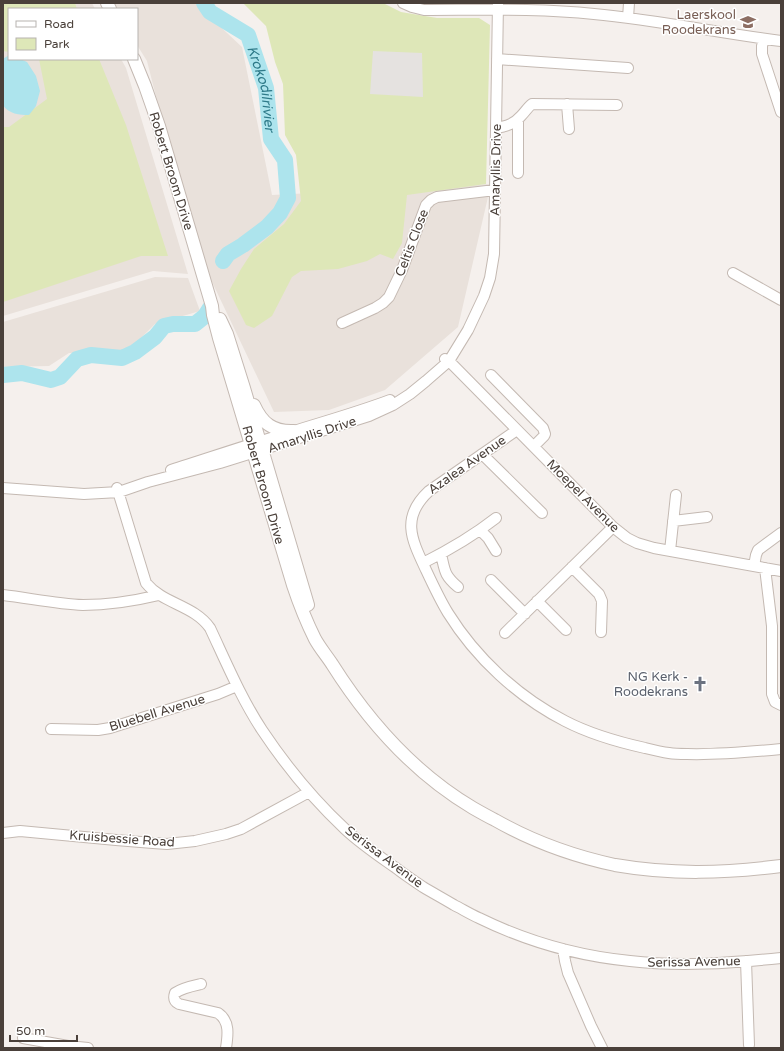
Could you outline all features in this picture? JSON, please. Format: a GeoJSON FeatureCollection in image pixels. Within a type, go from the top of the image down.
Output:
{"type":"FeatureCollection","features":[{"type":"Feature","properties":{"kind":"street"},"geometry":{"type":"LineString","coordinates":[[404,3],[424,10],[498,7],[593,14],[781,41]]}},
{"type":"Feature","properties":{"kind":"street"},"geometry":{"type":"LineString","coordinates":[[628,18],[629,3]]}},
{"type":"Feature","properties":{"kind":"street","name":"Amaryllis Drive"},"geometry":{"type":"LineString","coordinates":[[256,447],[369,416],[393,405],[426,381],[449,357],[468,330],[484,296],[490,278],[494,254],[498,7]]}},
{"type":"Feature","properties":{"kind":"street"},"geometry":{"type":"LineString","coordinates":[[764,39],[762,54],[781,112]]}},
{"type":"Feature","properties":{"kind":"street"},"geometry":{"type":"LineString","coordinates":[[497,59],[628,68]]}},
{"type":"Feature","properties":{"kind":"street","name":"Robert Broom Drive"},"geometry":{"type":"LineString","coordinates":[[134,60],[159,126],[212,306],[219,338],[309,608],[328,658],[368,715],[385,735],[412,762],[442,787],[468,805],[527,836],[569,852],[614,864],[683,872],[750,870],[781,866]]}},
{"type":"Feature","properties":{"kind":"street"},"geometry":{"type":"LineString","coordinates":[[496,128],[510,125],[518,120],[532,104],[617,106]]}},
{"type":"Feature","properties":{"kind":"street"},"geometry":{"type":"LineString","coordinates":[[566,104],[569,130]]}},
{"type":"Feature","properties":{"kind":"street"},"geometry":{"type":"LineString","coordinates":[[518,120],[518,174]]}},
{"type":"Feature","properties":{"kind":"street","name":"Celtis Close"},"geometry":{"type":"LineString","coordinates":[[342,323],[375,308],[389,297],[402,270],[424,209],[431,200],[437,197],[495,190]]}},
{"type":"Feature","properties":{"kind":"street"},"geometry":{"type":"LineString","coordinates":[[733,272],[781,300]]}},
{"type":"Feature","properties":{"kind":"street","name":"Robert Broom Drive"},"geometry":{"type":"LineString","coordinates":[[212,306],[218,314],[227,334],[244,388],[256,447]]}},
{"type":"Feature","properties":{"kind":"street","name":"Amaryllis Drive"},"geometry":{"type":"LineString","coordinates":[[3,488],[84,494],[106,492],[199,469],[294,431],[370,408],[393,398],[417,383],[449,357]]}},
{"type":"Feature","properties":{"kind":"street","name":"Moepel Avenue"},"geometry":{"type":"LineString","coordinates":[[449,357],[517,430],[613,527],[627,538],[637,543],[654,548],[781,571]]}},
{"type":"Feature","properties":{"kind":"street"},"geometry":{"type":"LineString","coordinates":[[491,375],[543,428],[545,434],[544,436],[534,446]]}},
{"type":"Feature","properties":{"kind":"street"},"geometry":{"type":"LineString","coordinates":[[244,388],[264,422],[278,429],[294,431]]}},
{"type":"Feature","properties":{"kind":"street","name":"Azalea Avenue"},"geometry":{"type":"LineString","coordinates":[[517,430],[429,491],[416,506],[411,520],[413,539],[423,562],[448,613],[465,637],[496,671],[533,702],[565,721],[606,738],[670,753],[707,755],[781,749]]}},
{"type":"Feature","properties":{"kind":"street"},"geometry":{"type":"LineString","coordinates":[[482,454],[542,513]]}},
{"type":"Feature","properties":{"kind":"street","name":"Serissa Avenue"},"geometry":{"type":"LineString","coordinates":[[118,490],[146,583],[159,596],[193,612],[206,621],[237,686],[261,729],[283,760],[309,792],[344,828],[363,844],[422,887],[478,918],[517,934],[551,946],[590,955],[629,961],[667,964],[781,958]]}},
{"type":"Feature","properties":{"kind":"street"},"geometry":{"type":"LineString","coordinates":[[670,551],[676,495]]}},
{"type":"Feature","properties":{"kind":"street"},"geometry":{"type":"LineString","coordinates":[[673,521],[707,516]]}},
{"type":"Feature","properties":{"kind":"street"},"geometry":{"type":"LineString","coordinates":[[423,562],[441,554],[480,530],[496,518]]}},
{"type":"Feature","properties":{"kind":"street"},"geometry":{"type":"LineString","coordinates":[[505,633],[613,527]]}},
{"type":"Feature","properties":{"kind":"street"},"geometry":{"type":"LineString","coordinates":[[480,530],[488,538],[496,551]]}},
{"type":"Feature","properties":{"kind":"street"},"geometry":{"type":"LineString","coordinates":[[754,566],[758,550],[781,533]]}},
{"type":"Feature","properties":{"kind":"street"},"geometry":{"type":"LineString","coordinates":[[441,554],[446,574],[458,587]]}},
{"type":"Feature","properties":{"kind":"street"},"geometry":{"type":"LineString","coordinates":[[572,567],[601,597],[601,632]]}},
{"type":"Feature","properties":{"kind":"street"},"geometry":{"type":"LineString","coordinates":[[766,568],[772,626],[772,694],[775,702],[781,705]]}},
{"type":"Feature","properties":{"kind":"street"},"geometry":{"type":"LineString","coordinates":[[491,580],[525,614]]}},
{"type":"Feature","properties":{"kind":"street"},"geometry":{"type":"LineString","coordinates":[[3,595],[81,605],[125,602],[159,596]]}},
{"type":"Feature","properties":{"kind":"street"},"geometry":{"type":"LineString","coordinates":[[538,601],[566,630]]}},
{"type":"Feature","properties":{"kind":"street","name":"Bluebell Avenue"},"geometry":{"type":"LineString","coordinates":[[51,729],[98,730],[110,728],[218,694],[237,686]]}},
{"type":"Feature","properties":{"kind":"street","name":"Kruisbessie Road"},"geometry":{"type":"LineString","coordinates":[[3,833],[20,831],[167,844],[188,842],[241,829],[309,792]]}},
{"type":"Feature","properties":{"kind":"street"},"geometry":{"type":"LineString","coordinates":[[563,949],[568,973],[602,1048]]}},
{"type":"Feature","properties":{"kind":"street"},"geometry":{"type":"LineString","coordinates":[[746,961],[749,1045]]}},
{"type":"Feature","properties":{"kind":"street"},"geometry":{"type":"LineString","coordinates":[[201,984],[177,992],[174,1000],[179,1004],[218,1013],[223,1017],[227,1026],[226,1048]]}},
{"type":"Feature","properties":{"kind":"street"},"geometry":{"type":"LineString","coordinates":[[23,1038],[88,1048]]}},
{"type":"Feature","properties":{"kind":"shaded area"},"geometry":{"type":"Polygon","coordinates":[[[3,3],[92,3],[94,8],[8,8],[8,60],[122,60],[126,68],[188,274],[153,271],[3,316],[3,3]]]}},
{"type":"Feature","properties":{"kind":"shaded area"},"geometry":{"type":"Polygon","coordinates":[[[111,3],[195,3],[242,47],[272,195],[491,184],[458,327],[385,390],[329,410],[274,412],[193,242],[147,61],[138,47],[138,8],[114,8],[111,3]]]}},
{"type":"Feature","properties":{"kind":"shaded area"},"geometry":{"type":"Polygon","coordinates":[[[373,51],[422,53],[423,97],[370,94],[373,51]]]}},
{"type":"Feature","properties":{"kind":"shaded area"},"geometry":{"type":"Polygon","coordinates":[[[155,277],[188,278],[200,311],[155,324],[127,352],[69,353],[49,366],[3,367],[3,322],[155,277]]]}},
{"type":"Feature","properties":{"kind":"green space"},"geometry":{"type":"Polygon","coordinates":[[[3,3],[75,3],[77,8],[8,8],[8,52],[3,51],[3,3]]]}},
{"type":"Feature","properties":{"kind":"green space"},"geometry":{"type":"Polygon","coordinates":[[[243,3],[383,3],[401,12],[437,18],[479,18],[490,25],[486,184],[407,195],[402,243],[393,259],[380,254],[367,261],[338,269],[301,271],[292,277],[272,316],[254,328],[246,325],[229,291],[254,249],[284,224],[301,201],[296,155],[285,135],[283,84],[275,62],[266,26],[243,3]]]}},
{"type":"Feature","properties":{"kind":"green space"},"geometry":{"type":"Polygon","coordinates":[[[39,60],[99,60],[126,125],[168,256],[141,256],[3,302],[3,127],[9,127],[47,99],[39,60]]]}},
{"type":"Feature","properties":{"kind":"water"},"geometry":{"type":"Polygon","coordinates":[[[8,56],[8,60],[22,60],[27,62],[36,76],[40,91],[36,106],[29,115],[11,112],[3,105],[3,59],[8,56]]]}},
{"type":"Feature","properties":{"kind":"waterway","name":"Krokodilrivier"},"geometry":{"type":"LineString","coordinates":[[204,3],[210,12],[248,35],[266,88],[271,139],[285,160],[288,198],[280,213],[267,227],[228,254],[223,261]]}},
{"type":"Feature","properties":{"kind":"waterway","name":"Krokodilrivier"},"geometry":{"type":"LineString","coordinates":[[3,375],[22,373],[51,380],[60,377],[77,359],[91,355],[122,358],[135,352],[155,337],[164,326],[173,324],[195,324],[205,316],[210,308]]}},
{"type":"Feature","properties":{"kind":"place","name":"Laerskool Roodekrans"},"geometry":{"type":"Point","coordinates":[748,22]}},
{"type":"Feature","properties":{"kind":"place","name":"NG Kerk - Roodekrans"},"geometry":{"type":"Point","coordinates":[700,684]}}]}
